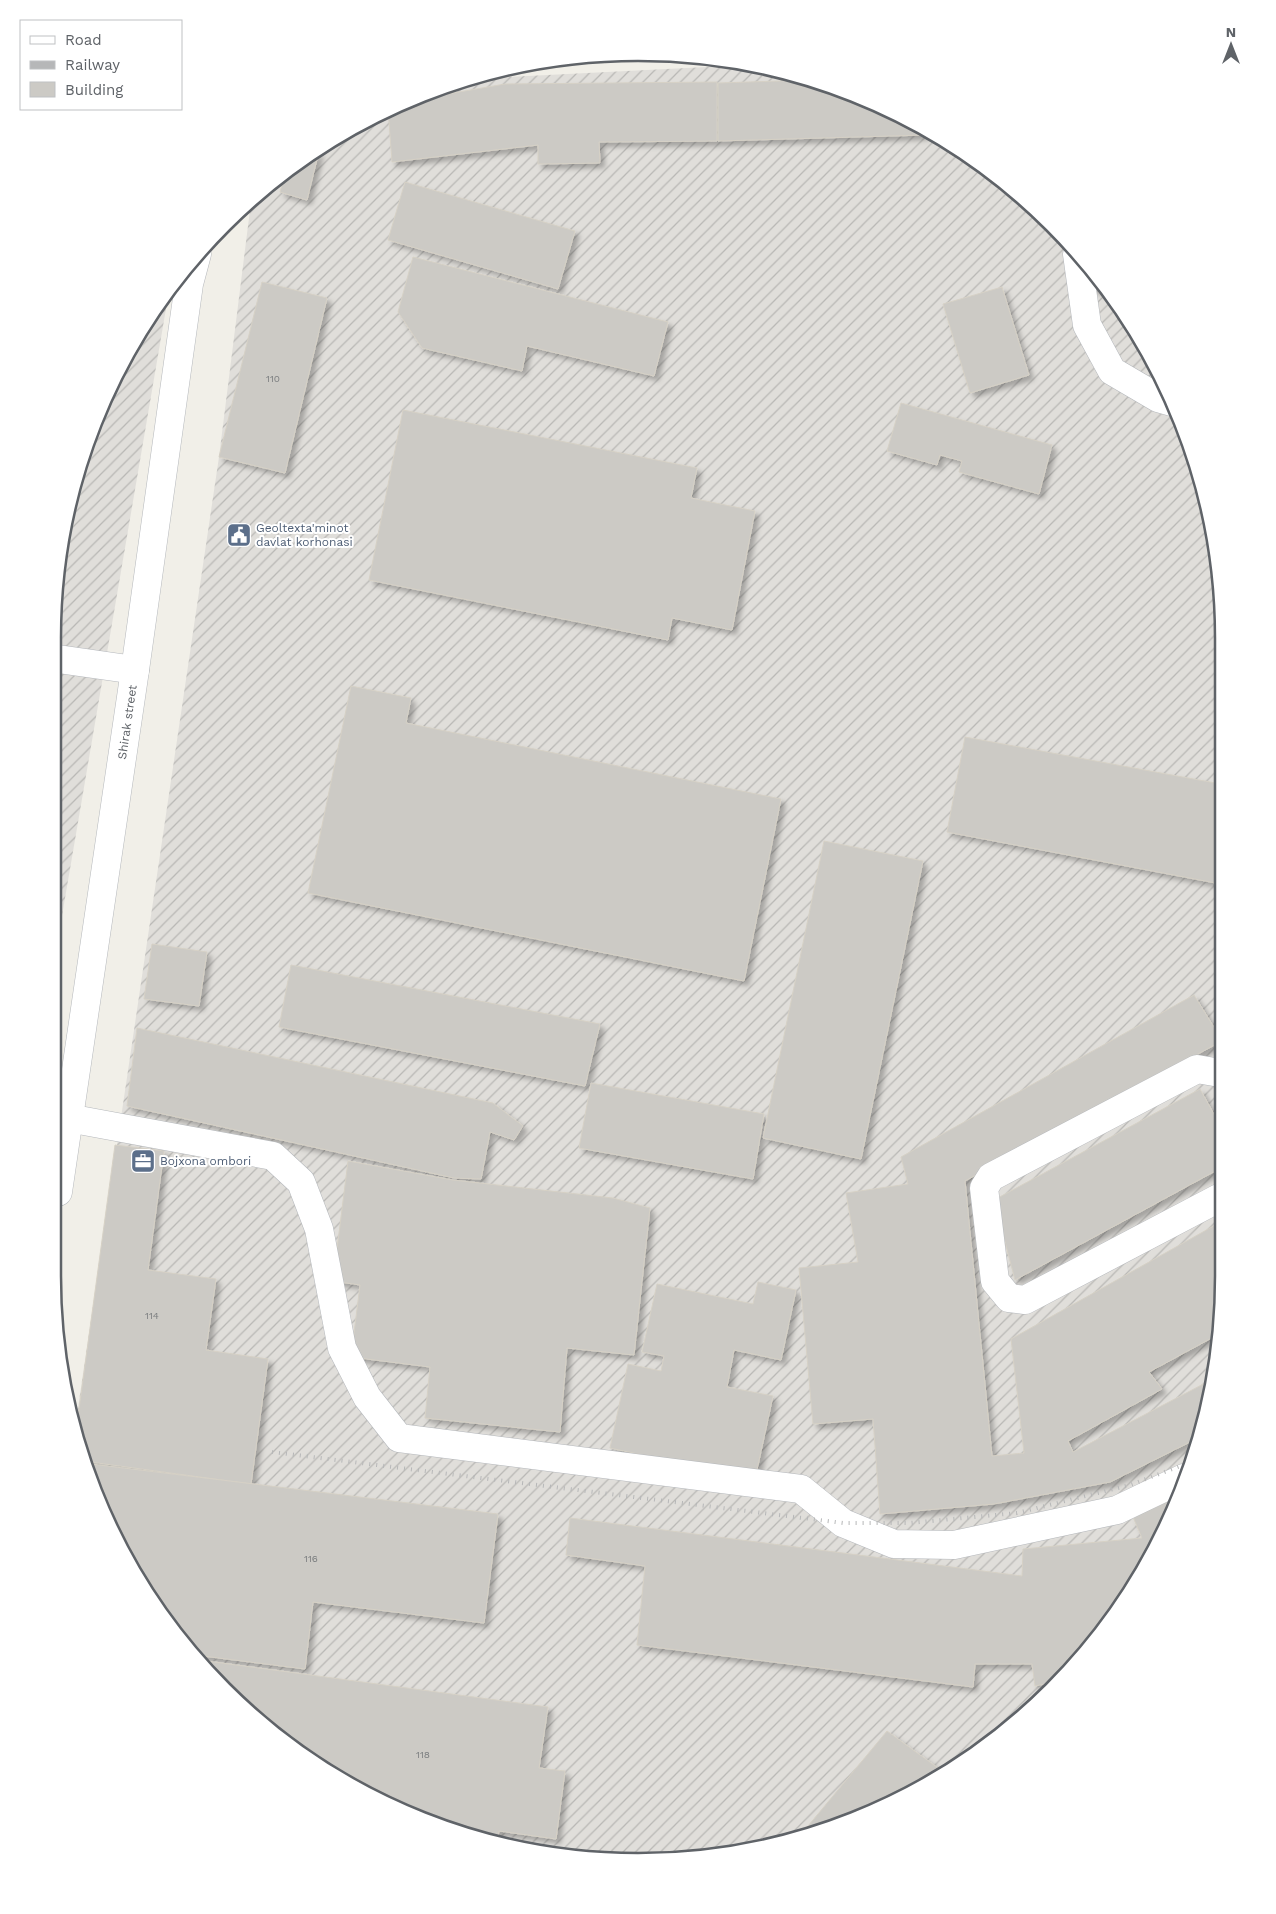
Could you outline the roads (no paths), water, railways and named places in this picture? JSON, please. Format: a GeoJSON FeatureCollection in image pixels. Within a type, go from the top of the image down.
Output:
{"type":"FeatureCollection","features":[{"type":"Feature","properties":{"kind":"street"},"geometry":{"type":"LineString","coordinates":[[1079,266],[1087,325],[1112,371],[1163,399]]}},
{"type":"Feature","properties":{"kind":"street","name":"Shirak street"},"geometry":{"type":"LineString","coordinates":[[61,1170],[192,272]]}},
{"type":"Feature","properties":{"kind":"street"},"geometry":{"type":"LineString","coordinates":[[61,659],[135,670]]}},
{"type":"Feature","properties":{"kind":"street"},"geometry":{"type":"LineString","coordinates":[[1215,1072],[1197,1069],[991,1177],[984,1188],[995,1281],[1009,1298],[1025,1300],[1215,1200]]}},
{"type":"Feature","properties":{"kind":"street"},"geometry":{"type":"LineString","coordinates":[[68,1118],[273,1156],[301,1182],[319,1229],[342,1348],[367,1397],[399,1438],[801,1489],[843,1523],[894,1544],[954,1545],[1117,1510],[1177,1482]]}},
{"type":"Feature","properties":{"kind":"railway"},"geometry":{"type":"LineString","coordinates":[[272,1452],[843,1523],[910,1523],[1017,1513],[1130,1485],[1182,1465]]}},
{"type":"Feature","properties":{"kind":"place","name":"Geoltexta'minot davlat korhonasi"},"geometry":{"type":"Point","coordinates":[239,535]}},
{"type":"Feature","properties":{"kind":"place","name":"Bojxona ombori"},"geometry":{"type":"Point","coordinates":[143,1161]}}]}
